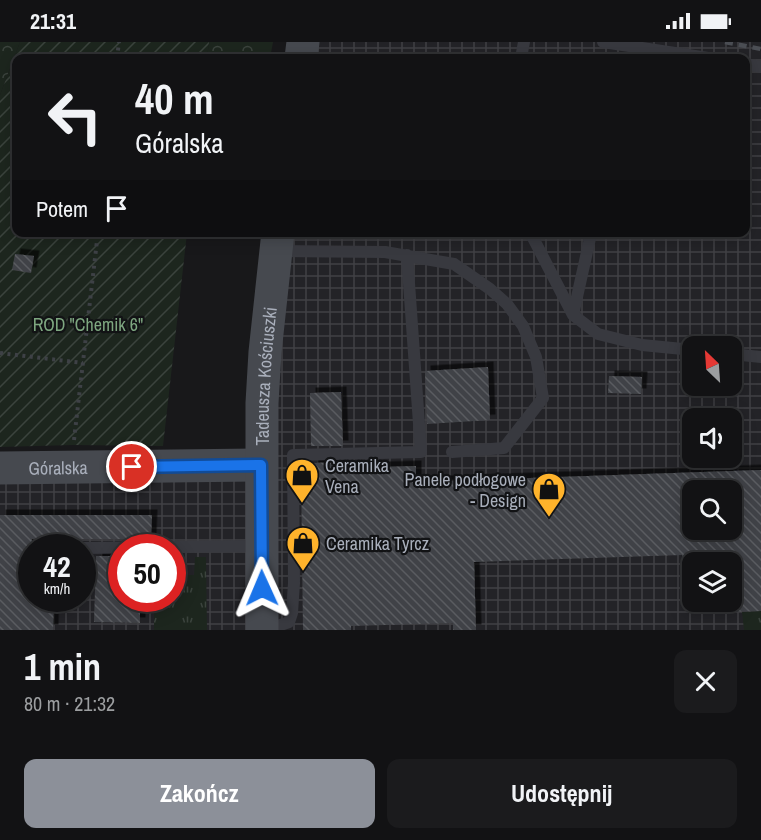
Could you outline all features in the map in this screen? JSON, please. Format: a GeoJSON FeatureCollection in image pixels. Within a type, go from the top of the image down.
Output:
{"type":"FeatureCollection","features":[{"type":"Feature","properties":{"kind":"main road","name":"Tadeusza Kościuszki"},"geometry":{"type":"LineString","coordinates":[[262,630],[261,465],[265,352],[277,242]]}},
{"type":"Feature","properties":{"kind":"main road","name":"Góralska"},"geometry":{"type":"LineString","coordinates":[[0,468],[261,465]]}},
{"type":"Feature","properties":{"kind":"lane"},"geometry":{"type":"LineString","coordinates":[[603,42],[682,54]]}},
{"type":"Feature","properties":{"kind":"lane"},"geometry":{"type":"LineString","coordinates":[[533,237],[573,315],[598,334],[642,345],[682,349]]}},
{"type":"Feature","properties":{"kind":"lane"},"geometry":{"type":"LineString","coordinates":[[573,315],[590,237]]}},
{"type":"Feature","properties":{"kind":"lane"},"geometry":{"type":"LineString","coordinates":[[277,242],[385,252],[454,264],[507,304],[523,326],[536,357],[543,398],[504,448],[452,452]]}},
{"type":"Feature","properties":{"kind":"lane"},"geometry":{"type":"LineString","coordinates":[[267,630],[289,622],[292,613],[294,583],[293,455],[421,452],[407,255]]}},
{"type":"Feature","properties":{"kind":"lane"},"geometry":{"type":"LineString","coordinates":[[742,355],[761,357]]}},
{"type":"Feature","properties":{"kind":"lane"},"geometry":{"type":"LineString","coordinates":[[96,548],[261,546]]}},
{"type":"Feature","properties":{"kind":"path"},"geometry":{"type":"LineString","coordinates":[[70,468],[97,237]]}},
{"type":"Feature","properties":{"kind":"path"},"geometry":{"type":"LineString","coordinates":[[0,353],[83,363]]}},
{"type":"Feature","properties":{"kind":"shaded area"},"geometry":{"type":"Polygon","coordinates":[[[303,42],[761,42],[761,630],[0,630],[0,469],[261,465],[278,237],[750,237],[750,54],[302,54],[303,42]]]}},
{"type":"Feature","properties":{"kind":"green space"},"geometry":{"type":"Polygon","coordinates":[[[0,42],[20,42],[15,54],[12,54],[12,63],[0,95],[0,42]]]}},
{"type":"Feature","properties":{"kind":"green space","name":"ROD \"Chemik 6\""},"geometry":{"type":"Polygon","coordinates":[[[20,42],[209,42],[208,54],[15,54],[20,42]]]}},
{"type":"Feature","properties":{"kind":"green space"},"geometry":{"type":"Polygon","coordinates":[[[209,42],[273,42],[271,54],[208,54],[209,42]]]}},
{"type":"Feature","properties":{"kind":"green space","name":"ROD \"Chemik 6\""},"geometry":{"type":"Polygon","coordinates":[[[12,63],[12,237],[187,237],[163,446],[0,447],[0,95],[12,63]]]}},
{"type":"Feature","properties":{"kind":"green space"},"geometry":{"type":"Polygon","coordinates":[[[195,557],[206,557],[207,630],[154,630],[154,612],[186,612],[186,575],[194,575],[195,557]]]}},
{"type":"Feature","properties":{"kind":"green space"},"geometry":{"type":"Polygon","coordinates":[[[761,611],[761,630],[744,630],[742,612],[761,611]]]}},
{"type":"Feature","properties":{"kind":"building"},"geometry":{"type":"Polygon","coordinates":[[[15,254],[34,256],[31,273],[12,270],[15,254]]]}},
{"type":"Feature","properties":{"kind":"building"},"geometry":{"type":"Polygon","coordinates":[[[488,367],[490,420],[427,424],[425,371],[488,367]]]}},
{"type":"Feature","properties":{"kind":"building"},"geometry":{"type":"Polygon","coordinates":[[[609,376],[642,377],[641,394],[608,393],[609,376]]]}},
{"type":"Feature","properties":{"kind":"building"},"geometry":{"type":"Polygon","coordinates":[[[341,392],[343,446],[311,446],[310,393],[341,392]]]}},
{"type":"Feature","properties":{"kind":"building"},"geometry":{"type":"Polygon","coordinates":[[[343,462],[343,468],[416,466],[416,482],[761,470],[761,611],[742,612],[742,552],[682,552],[682,555],[474,562],[476,630],[453,630],[453,623],[351,626],[351,630],[303,630],[301,470],[312,469],[312,463],[343,462]]]}},
{"type":"Feature","properties":{"kind":"building"},"geometry":{"type":"Polygon","coordinates":[[[0,515],[152,515],[151,534],[108,534],[108,539],[96,539],[96,534],[18,534],[18,612],[54,612],[53,630],[0,630],[0,515]]]}},
{"type":"Feature","properties":{"kind":"building"},"geometry":{"type":"Polygon","coordinates":[[[96,556],[108,556],[108,612],[140,612],[140,623],[94,622],[96,556]]]}},
{"type":"Feature","properties":{"kind":"railway"},"geometry":{"type":"LineString","coordinates":[[725,42],[761,49]]}},
{"type":"Feature","properties":{"kind":"place","name":"Ceramika Vena"},"geometry":{"type":"Point","coordinates":[302,504]}},
{"type":"Feature","properties":{"kind":"place","name":"Panele podłogowe - Design"},"geometry":{"type":"Point","coordinates":[549,518]}},
{"type":"Feature","properties":{"kind":"place","name":"Ceramika Tyrcz"},"geometry":{"type":"Point","coordinates":[303,572]}},
{"type":"Feature","properties":{"kind":"route"},"geometry":{"type":"LineString","coordinates":[[132,467],[261,465],[262,588]]}}]}
